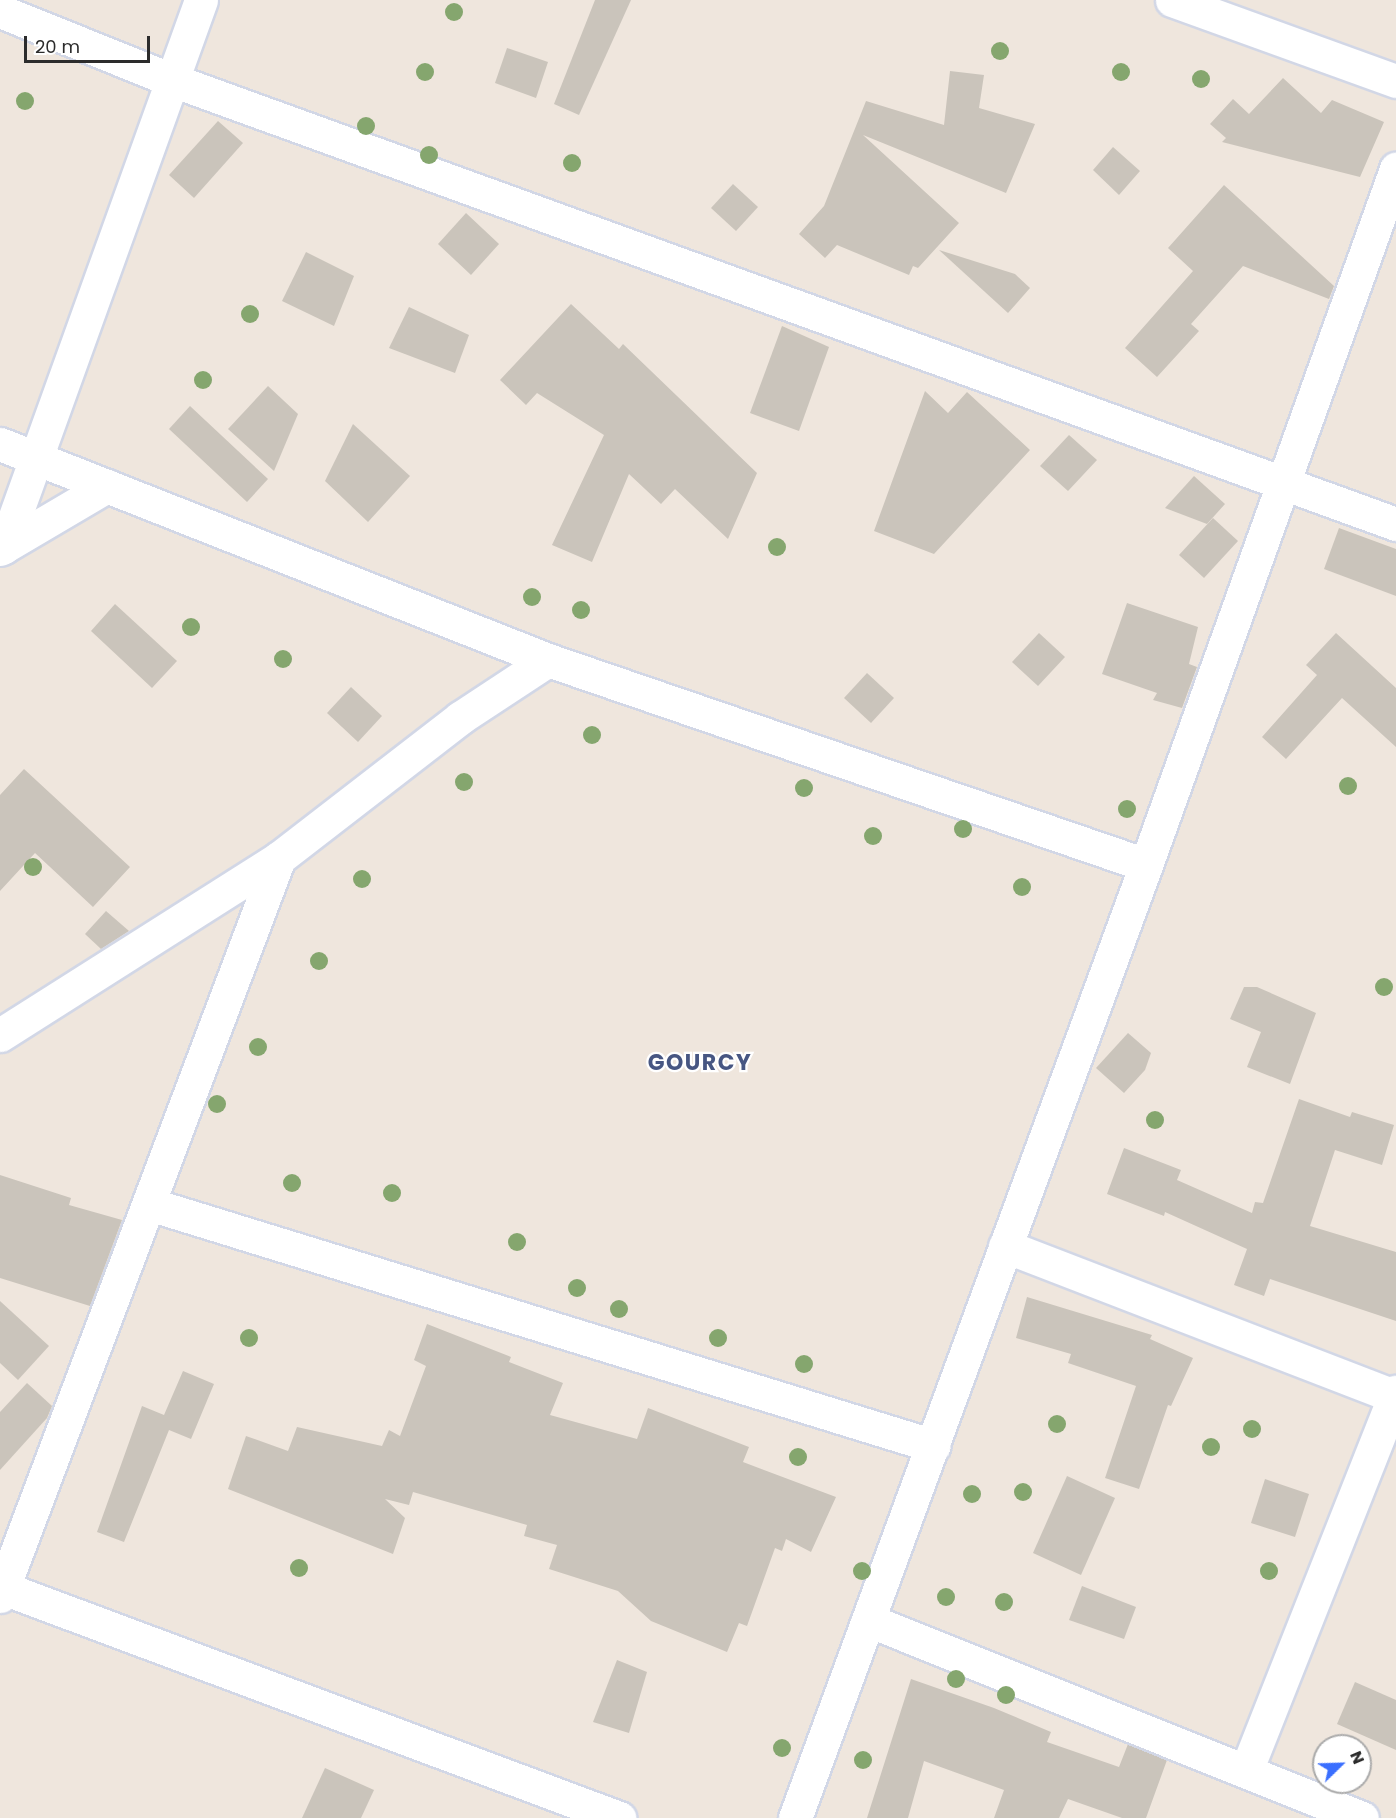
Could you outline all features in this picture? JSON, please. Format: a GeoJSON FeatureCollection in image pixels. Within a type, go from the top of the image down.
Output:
{"type":"FeatureCollection","features":[{"type":"Feature","properties":{"kind":"street"},"geometry":{"type":"LineString","coordinates":[[2,548],[201,0]]}},
{"type":"Feature","properties":{"kind":"street"},"geometry":{"type":"LineString","coordinates":[[1172,0],[1396,81]]}},
{"type":"Feature","properties":{"kind":"street"},"geometry":{"type":"LineString","coordinates":[[0,11],[172,80],[1396,524]]}},
{"type":"Feature","properties":{"kind":"street"},"geometry":{"type":"LineString","coordinates":[[795,1818],[934,1446],[1005,1246],[1146,865],[1396,169]]}},
{"type":"Feature","properties":{"kind":"street"},"geometry":{"type":"LineString","coordinates":[[0,444],[548,660],[1146,865]]}},
{"type":"Feature","properties":{"kind":"street"},"geometry":{"type":"LineString","coordinates":[[2,548],[107,486]]}},
{"type":"Feature","properties":{"kind":"street"},"geometry":{"type":"LineString","coordinates":[[0,1035],[279,858],[460,718],[548,660]]}},
{"type":"Feature","properties":{"kind":"street"},"geometry":{"type":"LineString","coordinates":[[279,858],[1,1592],[619,1818]]}},
{"type":"Feature","properties":{"kind":"street"},"geometry":{"type":"LineString","coordinates":[[148,1204],[934,1446]]}},
{"type":"Feature","properties":{"kind":"street"},"geometry":{"type":"LineString","coordinates":[[1005,1246],[1396,1395],[1246,1771]]}},
{"type":"Feature","properties":{"kind":"street"},"geometry":{"type":"LineString","coordinates":[[868,1620],[1362,1818]]}},
{"type":"Feature","properties":{"kind":"building"},"geometry":{"type":"Polygon","coordinates":[[[595,0],[631,0],[579,115],[554,104],[595,0]]]}},
{"type":"Feature","properties":{"kind":"building"},"geometry":{"type":"Polygon","coordinates":[[[507,48],[548,62],[536,98],[495,83],[507,48]]]}},
{"type":"Feature","properties":{"kind":"building"},"geometry":{"type":"Polygon","coordinates":[[[950,71],[984,75],[979,108],[1035,124],[1006,193],[863,135],[959,223],[918,268],[913,266],[909,275],[837,245],[825,258],[799,234],[824,206],[866,101],[944,125],[950,71]]]}},
{"type":"Feature","properties":{"kind":"building"},"geometry":{"type":"Polygon","coordinates":[[[1283,78],[1321,113],[1332,100],[1384,122],[1360,177],[1222,142],[1226,138],[1210,124],[1233,99],[1249,114],[1283,78]]]}},
{"type":"Feature","properties":{"kind":"building"},"geometry":{"type":"Polygon","coordinates":[[[218,121],[243,143],[194,198],[169,175],[218,121]]]}},
{"type":"Feature","properties":{"kind":"building"},"geometry":{"type":"Polygon","coordinates":[[[1113,147],[1140,171],[1119,195],[1093,170],[1113,147]]]}},
{"type":"Feature","properties":{"kind":"building"},"geometry":{"type":"Polygon","coordinates":[[[733,184],[758,207],[736,231],[711,208],[733,184]]]}},
{"type":"Feature","properties":{"kind":"building"},"geometry":{"type":"Polygon","coordinates":[[[1224,185],[1334,286],[1329,299],[1243,266],[1191,324],[1199,331],[1157,377],[1125,348],[1193,271],[1168,248],[1224,185]]]}},
{"type":"Feature","properties":{"kind":"building"},"geometry":{"type":"Polygon","coordinates":[[[466,213],[499,244],[471,275],[438,244],[466,213]]]}},
{"type":"Feature","properties":{"kind":"building"},"geometry":{"type":"Polygon","coordinates":[[[939,250],[1015,274],[1030,288],[1008,313],[939,250]]]}},
{"type":"Feature","properties":{"kind":"building"},"geometry":{"type":"Polygon","coordinates":[[[306,252],[354,276],[334,326],[282,301],[306,252]]]}},
{"type":"Feature","properties":{"kind":"building"},"geometry":{"type":"Polygon","coordinates":[[[571,304],[619,349],[623,344],[757,473],[728,539],[675,489],[661,504],[629,474],[592,562],[552,545],[604,435],[537,393],[526,405],[500,380],[571,304]]]}},
{"type":"Feature","properties":{"kind":"building"},"geometry":{"type":"Polygon","coordinates":[[[409,307],[469,335],[455,373],[389,348],[409,307]]]}},
{"type":"Feature","properties":{"kind":"building"},"geometry":{"type":"Polygon","coordinates":[[[782,326],[829,347],[799,431],[750,413],[782,326]]]}},
{"type":"Feature","properties":{"kind":"building"},"geometry":{"type":"Polygon","coordinates":[[[268,386],[298,414],[274,471],[228,429],[268,386]]]}},
{"type":"Feature","properties":{"kind":"building"},"geometry":{"type":"Polygon","coordinates":[[[925,391],[948,413],[967,392],[1030,450],[934,554],[874,531],[925,391]]]}},
{"type":"Feature","properties":{"kind":"building"},"geometry":{"type":"Polygon","coordinates":[[[190,406],[268,479],[247,502],[169,429],[190,406]]]}},
{"type":"Feature","properties":{"kind":"building"},"geometry":{"type":"Polygon","coordinates":[[[353,424],[410,476],[368,522],[325,481],[353,424]]]}},
{"type":"Feature","properties":{"kind":"building"},"geometry":{"type":"Polygon","coordinates":[[[1069,435],[1097,460],[1068,491],[1040,466],[1069,435]]]}},
{"type":"Feature","properties":{"kind":"building"},"geometry":{"type":"Polygon","coordinates":[[[1194,476],[1225,504],[1207,524],[1165,508],[1194,476]]]}},
{"type":"Feature","properties":{"kind":"building"},"geometry":{"type":"Polygon","coordinates":[[[1213,518],[1238,541],[1204,578],[1179,555],[1213,518]]]}},
{"type":"Feature","properties":{"kind":"building"},"geometry":{"type":"Polygon","coordinates":[[[1339,528],[1396,549],[1396,596],[1324,569],[1339,528]]]}},
{"type":"Feature","properties":{"kind":"building"},"geometry":{"type":"Polygon","coordinates":[[[1127,603],[1198,627],[1189,664],[1197,667],[1182,708],[1153,700],[1157,693],[1102,674],[1127,603]]]}},
{"type":"Feature","properties":{"kind":"building"},"geometry":{"type":"Polygon","coordinates":[[[115,604],[177,661],[152,688],[91,631],[115,604]]]}},
{"type":"Feature","properties":{"kind":"building"},"geometry":{"type":"Polygon","coordinates":[[[1039,633],[1065,657],[1038,686],[1012,662],[1039,633]]]}},
{"type":"Feature","properties":{"kind":"building"},"geometry":{"type":"Polygon","coordinates":[[[1336,633],[1396,688],[1396,747],[1342,698],[1286,759],[1262,737],[1317,675],[1306,665],[1336,633]]]}},
{"type":"Feature","properties":{"kind":"building"},"geometry":{"type":"Polygon","coordinates":[[[867,673],[894,698],[871,723],[844,698],[867,673]]]}},
{"type":"Feature","properties":{"kind":"building"},"geometry":{"type":"Polygon","coordinates":[[[351,687],[382,716],[358,742],[327,713],[351,687]]]}},
{"type":"Feature","properties":{"kind":"building"},"geometry":{"type":"Polygon","coordinates":[[[24,769],[130,867],[93,907],[35,853],[0,891],[0,795],[24,769]]]}},
{"type":"Feature","properties":{"kind":"building"},"geometry":{"type":"Polygon","coordinates":[[[106,911],[129,931],[101,949],[85,934],[106,911]]]}},
{"type":"Feature","properties":{"kind":"building"},"geometry":{"type":"Polygon","coordinates":[[[1244,987],[1257,987],[1316,1013],[1290,1084],[1247,1067],[1261,1032],[1230,1019],[1244,987]]]}},
{"type":"Feature","properties":{"kind":"building"},"geometry":{"type":"Polygon","coordinates":[[[1128,1033],[1151,1053],[1145,1070],[1124,1093],[1096,1068],[1128,1033]]]}},
{"type":"Feature","properties":{"kind":"building"},"geometry":{"type":"Polygon","coordinates":[[[1299,1099],[1350,1117],[1352,1112],[1394,1125],[1382,1165],[1335,1150],[1310,1226],[1396,1252],[1396,1321],[1270,1279],[1264,1296],[1234,1285],[1247,1249],[1165,1212],[1164,1216],[1107,1194],[1124,1148],[1181,1170],[1177,1180],[1252,1213],[1255,1202],[1263,1203],[1299,1099]]]}},
{"type":"Feature","properties":{"kind":"building"},"geometry":{"type":"Polygon","coordinates":[[[0,1175],[71,1198],[69,1205],[122,1220],[90,1306],[0,1278],[0,1175]]]}},
{"type":"Feature","properties":{"kind":"building"},"geometry":{"type":"Polygon","coordinates":[[[1027,1297],[1152,1335],[1150,1339],[1193,1358],[1171,1406],[1168,1405],[1139,1489],[1105,1478],[1136,1386],[1068,1363],[1071,1354],[1016,1338],[1027,1297]]]}},
{"type":"Feature","properties":{"kind":"building"},"geometry":{"type":"Polygon","coordinates":[[[0,1301],[49,1346],[18,1380],[0,1363],[0,1301]]]}},
{"type":"Feature","properties":{"kind":"building"},"geometry":{"type":"Polygon","coordinates":[[[427,1324],[511,1357],[509,1362],[563,1383],[550,1415],[637,1439],[648,1408],[749,1447],[743,1462],[836,1497],[811,1552],[786,1539],[782,1551],[775,1548],[747,1626],[739,1623],[727,1652],[651,1621],[618,1591],[549,1569],[557,1545],[524,1536],[527,1525],[413,1492],[409,1505],[385,1499],[405,1518],[393,1554],[228,1489],[246,1436],[288,1451],[297,1427],[382,1446],[389,1430],[400,1436],[426,1366],[414,1360],[427,1324]]]}},
{"type":"Feature","properties":{"kind":"building"},"geometry":{"type":"Polygon","coordinates":[[[183,1371],[214,1384],[191,1439],[169,1430],[124,1542],[97,1532],[142,1406],[164,1415],[183,1371]]]}},
{"type":"Feature","properties":{"kind":"building"},"geometry":{"type":"Polygon","coordinates":[[[27,1383],[52,1406],[47,1418],[0,1470],[0,1412],[27,1383]]]}},
{"type":"Feature","properties":{"kind":"building"},"geometry":{"type":"Polygon","coordinates":[[[1067,1476],[1115,1498],[1081,1575],[1033,1553],[1067,1476]]]}},
{"type":"Feature","properties":{"kind":"building"},"geometry":{"type":"Polygon","coordinates":[[[1265,1479],[1309,1494],[1295,1537],[1251,1523],[1265,1479]]]}},
{"type":"Feature","properties":{"kind":"building"},"geometry":{"type":"Polygon","coordinates":[[[1082,1586],[1136,1607],[1124,1639],[1069,1620],[1082,1586]]]}},
{"type":"Feature","properties":{"kind":"building"},"geometry":{"type":"Polygon","coordinates":[[[617,1660],[647,1672],[629,1733],[593,1722],[617,1660]]]}},
{"type":"Feature","properties":{"kind":"building"},"geometry":{"type":"Polygon","coordinates":[[[911,1679],[994,1708],[1051,1732],[1047,1742],[1119,1767],[1128,1744],[1167,1760],[1146,1818],[1122,1818],[1068,1799],[1059,1818],[994,1818],[1004,1790],[924,1761],[908,1818],[867,1818],[911,1679]]]}},
{"type":"Feature","properties":{"kind":"building"},"geometry":{"type":"Polygon","coordinates":[[[1355,1682],[1396,1700],[1396,1750],[1372,1739],[1372,1734],[1360,1734],[1337,1724],[1355,1682]]]}},
{"type":"Feature","properties":{"kind":"building"},"geometry":{"type":"Polygon","coordinates":[[[325,1768],[374,1790],[361,1818],[302,1818],[325,1768]]]}},
{"type":"Feature","properties":{"kind":"district","name":"GOURCY"},"geometry":{"type":"Point","coordinates":[700,1063]}}]}
